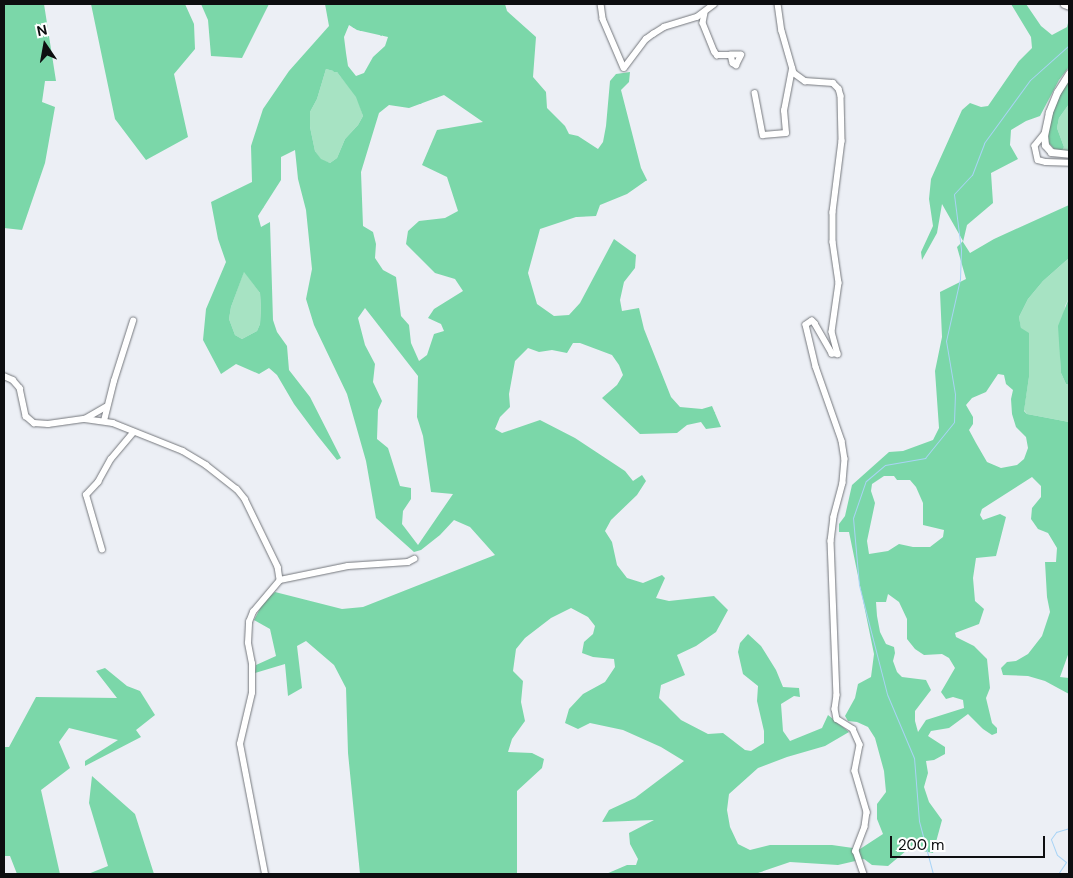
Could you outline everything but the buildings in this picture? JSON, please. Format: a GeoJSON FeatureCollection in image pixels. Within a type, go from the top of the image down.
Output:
{"type":"FeatureCollection","features":[{"type":"Feature","properties":{"kind":"street"},"geometry":{"type":"LineString","coordinates":[[601,4],[603,19],[624,68],[653,34],[706,12],[714,4]]}},
{"type":"Feature","properties":{"kind":"street"},"geometry":{"type":"LineString","coordinates":[[778,4],[782,31],[794,73],[805,80],[833,83],[839,89],[843,108],[842,141],[833,212],[833,242],[839,284],[832,332],[838,354],[832,354],[815,324],[812,322],[806,325],[816,367],[842,441],[845,459],[844,483],[834,517],[831,542],[837,695],[835,709],[837,719],[852,729],[860,746],[855,771],[867,812],[865,826],[856,851],[864,874]]}},
{"type":"Feature","properties":{"kind":"street"},"geometry":{"type":"LineString","coordinates":[[1064,4],[1069,6]]}},
{"type":"Feature","properties":{"kind":"street"},"geometry":{"type":"LineString","coordinates":[[706,12],[703,23],[715,52],[717,55],[731,55]]}},
{"type":"Feature","properties":{"kind":"street"},"geometry":{"type":"LineString","coordinates":[[755,93],[763,135],[786,133],[784,111],[792,67]]}},
{"type":"Feature","properties":{"kind":"street"},"geometry":{"type":"LineString","coordinates":[[1069,73],[1057,92],[1049,112],[1044,135],[1046,145],[1051,152],[1069,154]]}},
{"type":"Feature","properties":{"kind":"street"},"geometry":{"type":"LineString","coordinates":[[1044,135],[1036,146],[1038,160],[1069,163]]}},
{"type":"Feature","properties":{"kind":"street"},"geometry":{"type":"LineString","coordinates":[[104,421],[106,407],[133,321]]}},
{"type":"Feature","properties":{"kind":"street"},"geometry":{"type":"LineString","coordinates":[[4,376],[12,380],[20,388],[26,416],[34,423],[48,424],[85,419],[104,421],[182,451],[206,465],[237,489],[245,499],[278,568],[280,580]]}},
{"type":"Feature","properties":{"kind":"street"},"geometry":{"type":"LineString","coordinates":[[85,419],[106,407]]}},
{"type":"Feature","properties":{"kind":"street"},"geometry":{"type":"LineString","coordinates":[[102,550],[86,495],[98,482],[111,459],[134,432]]}},
{"type":"Feature","properties":{"kind":"street"},"geometry":{"type":"LineString","coordinates":[[265,874],[240,744],[253,683],[248,643],[249,622],[253,612],[280,580],[348,566],[408,562],[414,559]]}},
{"type":"Feature","properties":{"kind":"green space"},"geometry":{"type":"Polygon","coordinates":[[[4,4],[44,4],[56,81],[45,81],[42,102],[55,107],[45,163],[22,230],[4,228],[4,4]]]}},
{"type":"Feature","properties":{"kind":"green space"},"geometry":{"type":"Polygon","coordinates":[[[91,4],[185,4],[194,24],[195,49],[174,74],[188,137],[146,160],[115,119],[91,4]]]}},
{"type":"Feature","properties":{"kind":"green space"},"geometry":{"type":"Polygon","coordinates":[[[201,4],[269,4],[242,58],[211,56],[208,20],[201,4]]]}},
{"type":"Feature","properties":{"kind":"green space"},"geometry":{"type":"Polygon","coordinates":[[[325,4],[505,4],[507,11],[536,37],[533,77],[546,92],[547,108],[565,126],[569,134],[578,136],[598,149],[603,142],[606,126],[610,81],[616,74],[630,72],[629,82],[621,90],[641,168],[647,180],[627,194],[600,205],[596,216],[576,217],[540,229],[528,273],[537,304],[554,316],[569,315],[580,303],[614,239],[636,255],[635,268],[624,282],[620,300],[622,311],[639,308],[644,329],[671,397],[680,407],[702,409],[712,406],[721,427],[706,429],[701,422],[687,425],[677,433],[640,434],[602,398],[617,385],[623,375],[612,355],[580,343],[573,343],[567,353],[552,350],[539,352],[528,348],[515,361],[509,394],[510,407],[500,417],[495,429],[502,433],[540,420],[575,438],[625,471],[633,481],[642,475],[646,481],[637,495],[611,520],[605,531],[612,542],[617,565],[627,578],[643,583],[662,575],[665,578],[656,598],[669,601],[714,596],[728,610],[716,632],[696,646],[677,655],[685,675],[661,685],[659,698],[681,720],[708,734],[723,733],[745,750],[751,751],[764,743],[764,731],[757,701],[758,686],[743,674],[738,652],[740,643],[748,634],[761,646],[776,670],[783,687],[799,688],[800,697],[794,696],[781,704],[783,731],[790,741],[822,728],[828,715],[849,732],[825,746],[758,768],[729,794],[727,810],[730,827],[738,844],[750,850],[770,845],[832,845],[860,849],[883,834],[877,819],[877,804],[886,792],[884,771],[875,738],[868,727],[857,722],[848,721],[845,716],[855,698],[858,684],[871,677],[874,654],[849,532],[839,532],[839,524],[845,516],[852,485],[889,452],[903,451],[933,440],[939,428],[935,371],[942,337],[940,292],[966,279],[957,247],[963,241],[942,204],[937,233],[922,260],[921,252],[933,226],[929,199],[931,179],[962,110],[970,103],[981,107],[988,106],[1019,61],[1032,48],[1031,37],[1011,4],[1026,4],[1041,26],[1052,35],[1067,27],[1069,19],[1069,67],[1059,80],[1040,116],[1026,121],[1011,130],[1010,145],[1018,159],[991,173],[993,203],[967,225],[963,242],[970,253],[994,239],[1069,205],[1069,258],[1043,281],[1028,299],[1019,317],[1021,328],[1029,333],[1029,377],[1024,411],[1027,414],[1069,422],[1069,652],[1060,677],[1069,678],[1069,694],[1045,681],[1028,676],[1003,675],[1001,668],[1007,662],[1016,661],[1028,654],[1042,636],[1050,612],[1045,562],[1056,562],[1057,548],[1048,533],[1038,529],[1031,519],[1032,508],[1041,497],[1041,486],[1032,477],[982,509],[980,515],[983,520],[1000,514],[1006,517],[996,556],[976,558],[973,578],[975,601],[984,609],[979,624],[955,633],[956,637],[974,646],[987,659],[990,688],[986,698],[992,723],[997,728],[997,733],[992,735],[968,714],[949,728],[931,731],[928,736],[945,747],[945,754],[934,760],[926,761],[928,773],[924,787],[929,802],[942,820],[933,853],[918,850],[913,845],[888,866],[872,865],[864,859],[838,865],[790,862],[755,874],[606,874],[627,865],[636,865],[638,859],[630,844],[629,833],[654,820],[602,822],[609,810],[635,798],[684,761],[661,747],[623,730],[590,723],[578,729],[565,723],[569,709],[583,694],[605,682],[615,667],[614,659],[593,657],[582,653],[584,642],[593,634],[595,626],[588,617],[571,608],[551,618],[525,638],[516,649],[513,671],[523,681],[521,702],[525,721],[512,739],[508,752],[532,753],[544,759],[542,768],[517,791],[517,874],[360,874],[348,753],[346,688],[334,665],[306,641],[297,646],[302,688],[288,696],[285,664],[255,673],[256,665],[276,656],[270,629],[254,620],[264,601],[275,592],[342,609],[363,607],[495,555],[470,527],[454,520],[440,535],[421,550],[414,552],[376,518],[366,461],[347,394],[314,325],[306,299],[312,269],[306,210],[298,179],[295,150],[281,157],[281,180],[258,216],[261,227],[270,222],[273,320],[277,332],[287,346],[289,370],[310,397],[341,458],[337,460],[317,435],[294,404],[277,375],[269,368],[259,374],[236,364],[221,374],[203,340],[206,309],[226,262],[218,239],[211,202],[252,182],[251,146],[263,109],[289,71],[329,26],[325,4]],[[349,25],[344,37],[348,66],[356,76],[364,73],[373,57],[385,46],[388,37],[357,30],[349,25]],[[326,69],[317,99],[310,112],[310,127],[315,151],[321,159],[330,163],[337,158],[345,139],[358,125],[363,116],[356,97],[337,72],[326,69]],[[444,95],[409,108],[389,105],[379,113],[361,172],[363,226],[373,232],[376,244],[375,258],[383,270],[396,277],[401,316],[409,325],[411,343],[419,361],[427,355],[434,334],[444,331],[441,324],[428,318],[434,309],[463,291],[455,279],[435,273],[406,244],[408,231],[419,221],[445,218],[458,211],[447,177],[422,165],[437,130],[483,122],[444,95]],[[244,272],[231,307],[229,319],[235,335],[242,339],[257,331],[260,324],[260,293],[244,272]],[[365,308],[358,318],[365,345],[375,364],[373,382],[382,401],[378,410],[377,439],[388,448],[400,486],[411,488],[411,499],[403,511],[402,524],[418,545],[453,494],[431,492],[423,436],[417,417],[418,376],[365,308]],[[998,374],[986,392],[972,398],[966,405],[973,417],[973,424],[969,430],[987,462],[1001,468],[1017,465],[1024,459],[1028,448],[1026,437],[1016,427],[1012,414],[1011,399],[1013,390],[1006,384],[1004,375],[998,374]],[[884,476],[872,484],[871,491],[875,503],[867,541],[869,554],[888,551],[899,544],[913,547],[930,547],[943,537],[944,530],[923,525],[923,503],[916,487],[910,480],[897,480],[894,476],[884,476]],[[888,594],[886,602],[876,602],[880,632],[886,644],[894,647],[893,661],[897,672],[902,677],[926,680],[931,690],[915,711],[918,732],[926,720],[964,708],[963,700],[953,697],[946,699],[941,692],[955,668],[949,658],[942,654],[924,655],[915,649],[907,639],[907,619],[899,602],[888,594]]]}},
{"type":"Feature","properties":{"kind":"green space"},"geometry":{"type":"Polygon","coordinates":[[[326,69],[337,72],[357,97],[363,116],[358,125],[345,139],[337,158],[330,163],[321,160],[315,151],[310,127],[310,112],[317,99],[326,69]]]}},
{"type":"Feature","properties":{"kind":"green space"},"geometry":{"type":"Polygon","coordinates":[[[1069,79],[1069,104],[1059,118],[1057,128],[1064,147],[1062,151],[1056,151],[1048,142],[1049,121],[1056,100],[1069,79]]]}},
{"type":"Feature","properties":{"kind":"green space"},"geometry":{"type":"Polygon","coordinates":[[[1069,104],[1069,151],[1062,151],[1064,147],[1057,128],[1059,118],[1069,104]]]}},
{"type":"Feature","properties":{"kind":"green space"},"geometry":{"type":"Polygon","coordinates":[[[1069,258],[1069,298],[1065,306],[1060,352],[1061,373],[1066,384],[1069,385],[1069,422],[1027,414],[1024,410],[1029,377],[1019,317],[1028,299],[1043,281],[1069,258]]]}},
{"type":"Feature","properties":{"kind":"green space"},"geometry":{"type":"Polygon","coordinates":[[[244,271],[260,293],[261,308],[260,324],[257,331],[242,339],[235,335],[229,319],[231,307],[244,271]]]}},
{"type":"Feature","properties":{"kind":"green space"},"geometry":{"type":"Polygon","coordinates":[[[1069,298],[1069,385],[1066,384],[1061,373],[1058,326],[1069,298]]]}},
{"type":"Feature","properties":{"kind":"green space"},"geometry":{"type":"Polygon","coordinates":[[[105,668],[127,686],[140,691],[155,715],[136,730],[141,737],[85,766],[85,761],[118,740],[69,728],[59,742],[70,768],[41,790],[60,874],[17,874],[10,856],[4,856],[4,747],[9,747],[36,697],[117,698],[96,671],[105,668]]]}},
{"type":"Feature","properties":{"kind":"green space"},"geometry":{"type":"Polygon","coordinates":[[[92,776],[135,814],[154,874],[88,874],[108,866],[89,803],[92,776]]]}},
{"type":"Feature","properties":{"kind":"waterway"},"geometry":{"type":"LineString","coordinates":[[933,874],[919,821],[914,758],[887,694],[859,585],[853,518],[866,481],[885,465],[925,458],[954,422],[955,394],[946,341],[960,279],[961,249],[954,194],[972,175],[984,143],[1030,80],[1069,45]]}},
{"type":"Feature","properties":{"kind":"waterway"},"geometry":{"type":"LineString","coordinates":[[1058,874],[1066,862],[1057,855],[1051,839],[1056,832],[1069,828]]}}]}
